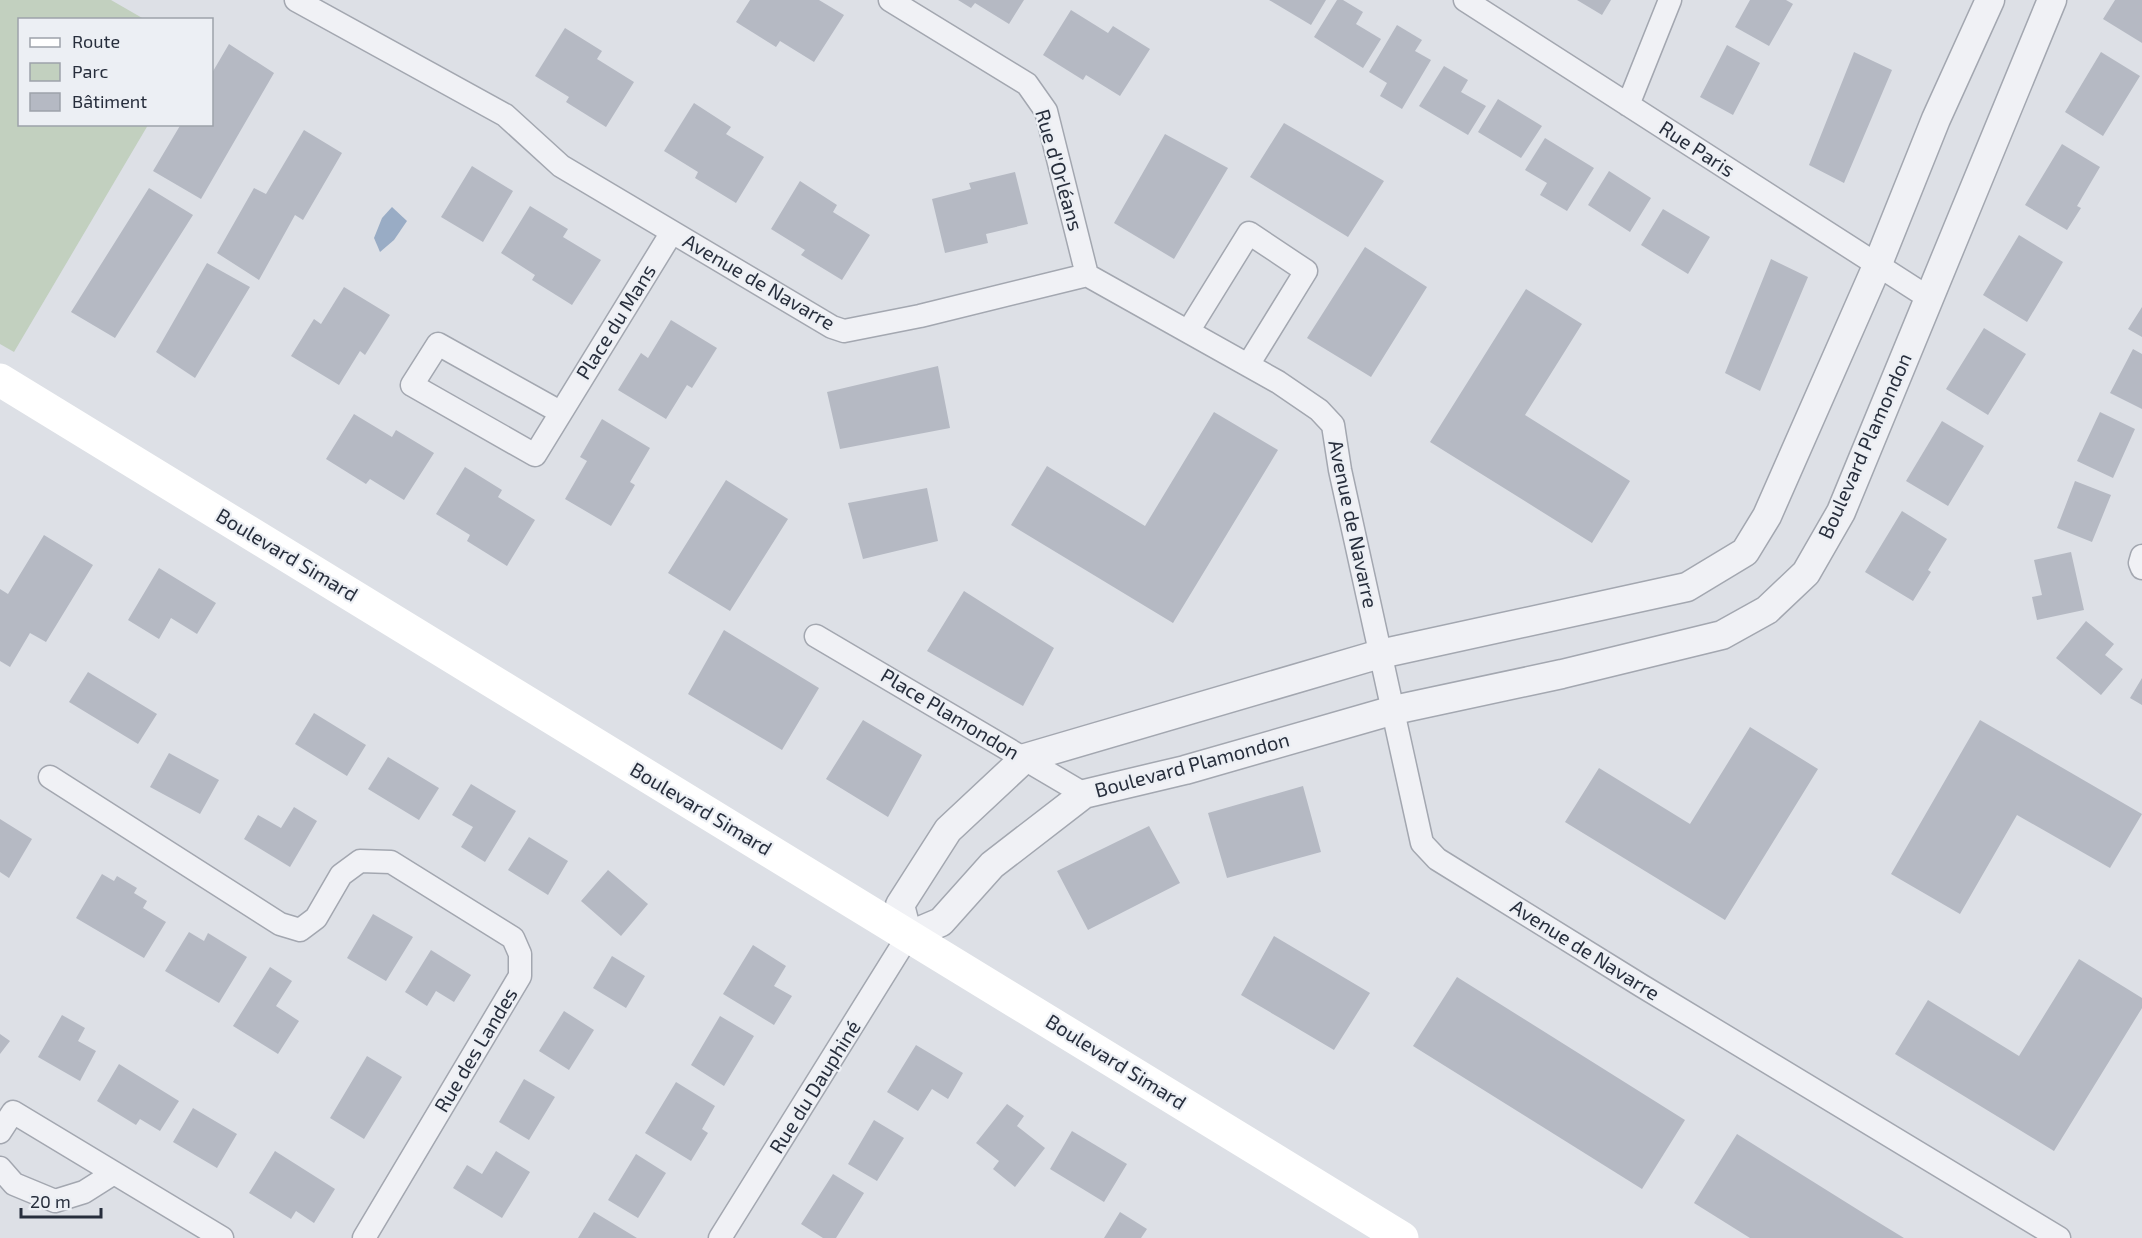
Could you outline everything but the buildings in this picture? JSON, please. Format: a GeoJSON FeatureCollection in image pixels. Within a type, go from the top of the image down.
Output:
{"type":"FeatureCollection","features":[{"type":"Feature","properties":{"kind":"main road","name":"Boulevard Simard"},"geometry":{"type":"LineString","coordinates":[[0,380],[1402,1238]]}},
{"type":"Feature","properties":{"kind":"street","name":"Avenue de Navarre"},"geometry":{"type":"LineString","coordinates":[[296,0],[505,115],[561,166],[832,327],[843,331],[920,316],[1087,275],[1189,330],[1278,382],[1319,410],[1333,424],[1339,462],[1422,843],[1437,859],[2059,1238]]}},
{"type":"Feature","properties":{"kind":"street","name":"Rue d'Orléans"},"geometry":{"type":"LineString","coordinates":[[890,0],[1027,84],[1037,97],[1046,111],[1087,275]]}},
{"type":"Feature","properties":{"kind":"street","name":"Rue Paris"},"geometry":{"type":"LineString","coordinates":[[1465,0],[1929,298]]}},
{"type":"Feature","properties":{"kind":"street"},"geometry":{"type":"LineString","coordinates":[[1628,105],[1670,0]]}},
{"type":"Feature","properties":{"kind":"street"},"geometry":{"type":"LineString","coordinates":[[908,936],[900,905],[948,830],[1025,758],[1380,654],[1687,587],[1745,552],[1767,516],[1876,266],[1936,119],[1990,0]]}},
{"type":"Feature","properties":{"kind":"street","name":"Boulevard Plamondon"},"geometry":{"type":"LineString","coordinates":[[908,936],[941,922],[992,865],[1084,794],[1185,770],[1394,710],[1562,674],[1722,635],[1767,610],[1806,573],[1841,512],[2052,0]]}},
{"type":"Feature","properties":{"kind":"street","name":"Place du Mans"},"geometry":{"type":"LineString","coordinates":[[560,412],[438,344],[412,385],[536,455],[560,412],[672,232]]}},
{"type":"Feature","properties":{"kind":"street"},"geometry":{"type":"LineString","coordinates":[[1189,330],[1249,233],[1306,271],[1248,365]]}},
{"type":"Feature","properties":{"kind":"street"},"geometry":{"type":"LineString","coordinates":[[2142,556],[2140,563],[2142,568]]}},
{"type":"Feature","properties":{"kind":"street","name":"Place Plamondon"},"geometry":{"type":"LineString","coordinates":[[816,636],[1084,794]]}},
{"type":"Feature","properties":{"kind":"street","name":"Rue des Landes"},"geometry":{"type":"LineString","coordinates":[[51,777],[280,924],[300,930],[316,918],[342,875],[360,861],[391,862],[513,938],[520,954],[520,976],[364,1238]]}},
{"type":"Feature","properties":{"kind":"street","name":"Rue du Dauphiné"},"geometry":{"type":"LineString","coordinates":[[721,1238],[908,936]]}},
{"type":"Feature","properties":{"kind":"street"},"geometry":{"type":"LineString","coordinates":[[0,1132],[13,1112],[222,1238]]}},
{"type":"Feature","properties":{"kind":"street"},"geometry":{"type":"LineString","coordinates":[[0,1168],[14,1184],[55,1201],[84,1192],[114,1173]]}},
{"type":"Feature","properties":{"kind":"green space"},"geometry":{"type":"Polygon","coordinates":[[[0,0],[111,0],[142,18],[18,18],[18,126],[147,126],[14,352],[0,344],[0,0]]]}},
{"type":"Feature","properties":{"kind":"water"},"geometry":{"type":"Polygon","coordinates":[[[392,207],[407,221],[394,240],[380,252],[374,238],[382,218],[392,207]]]}}]}
